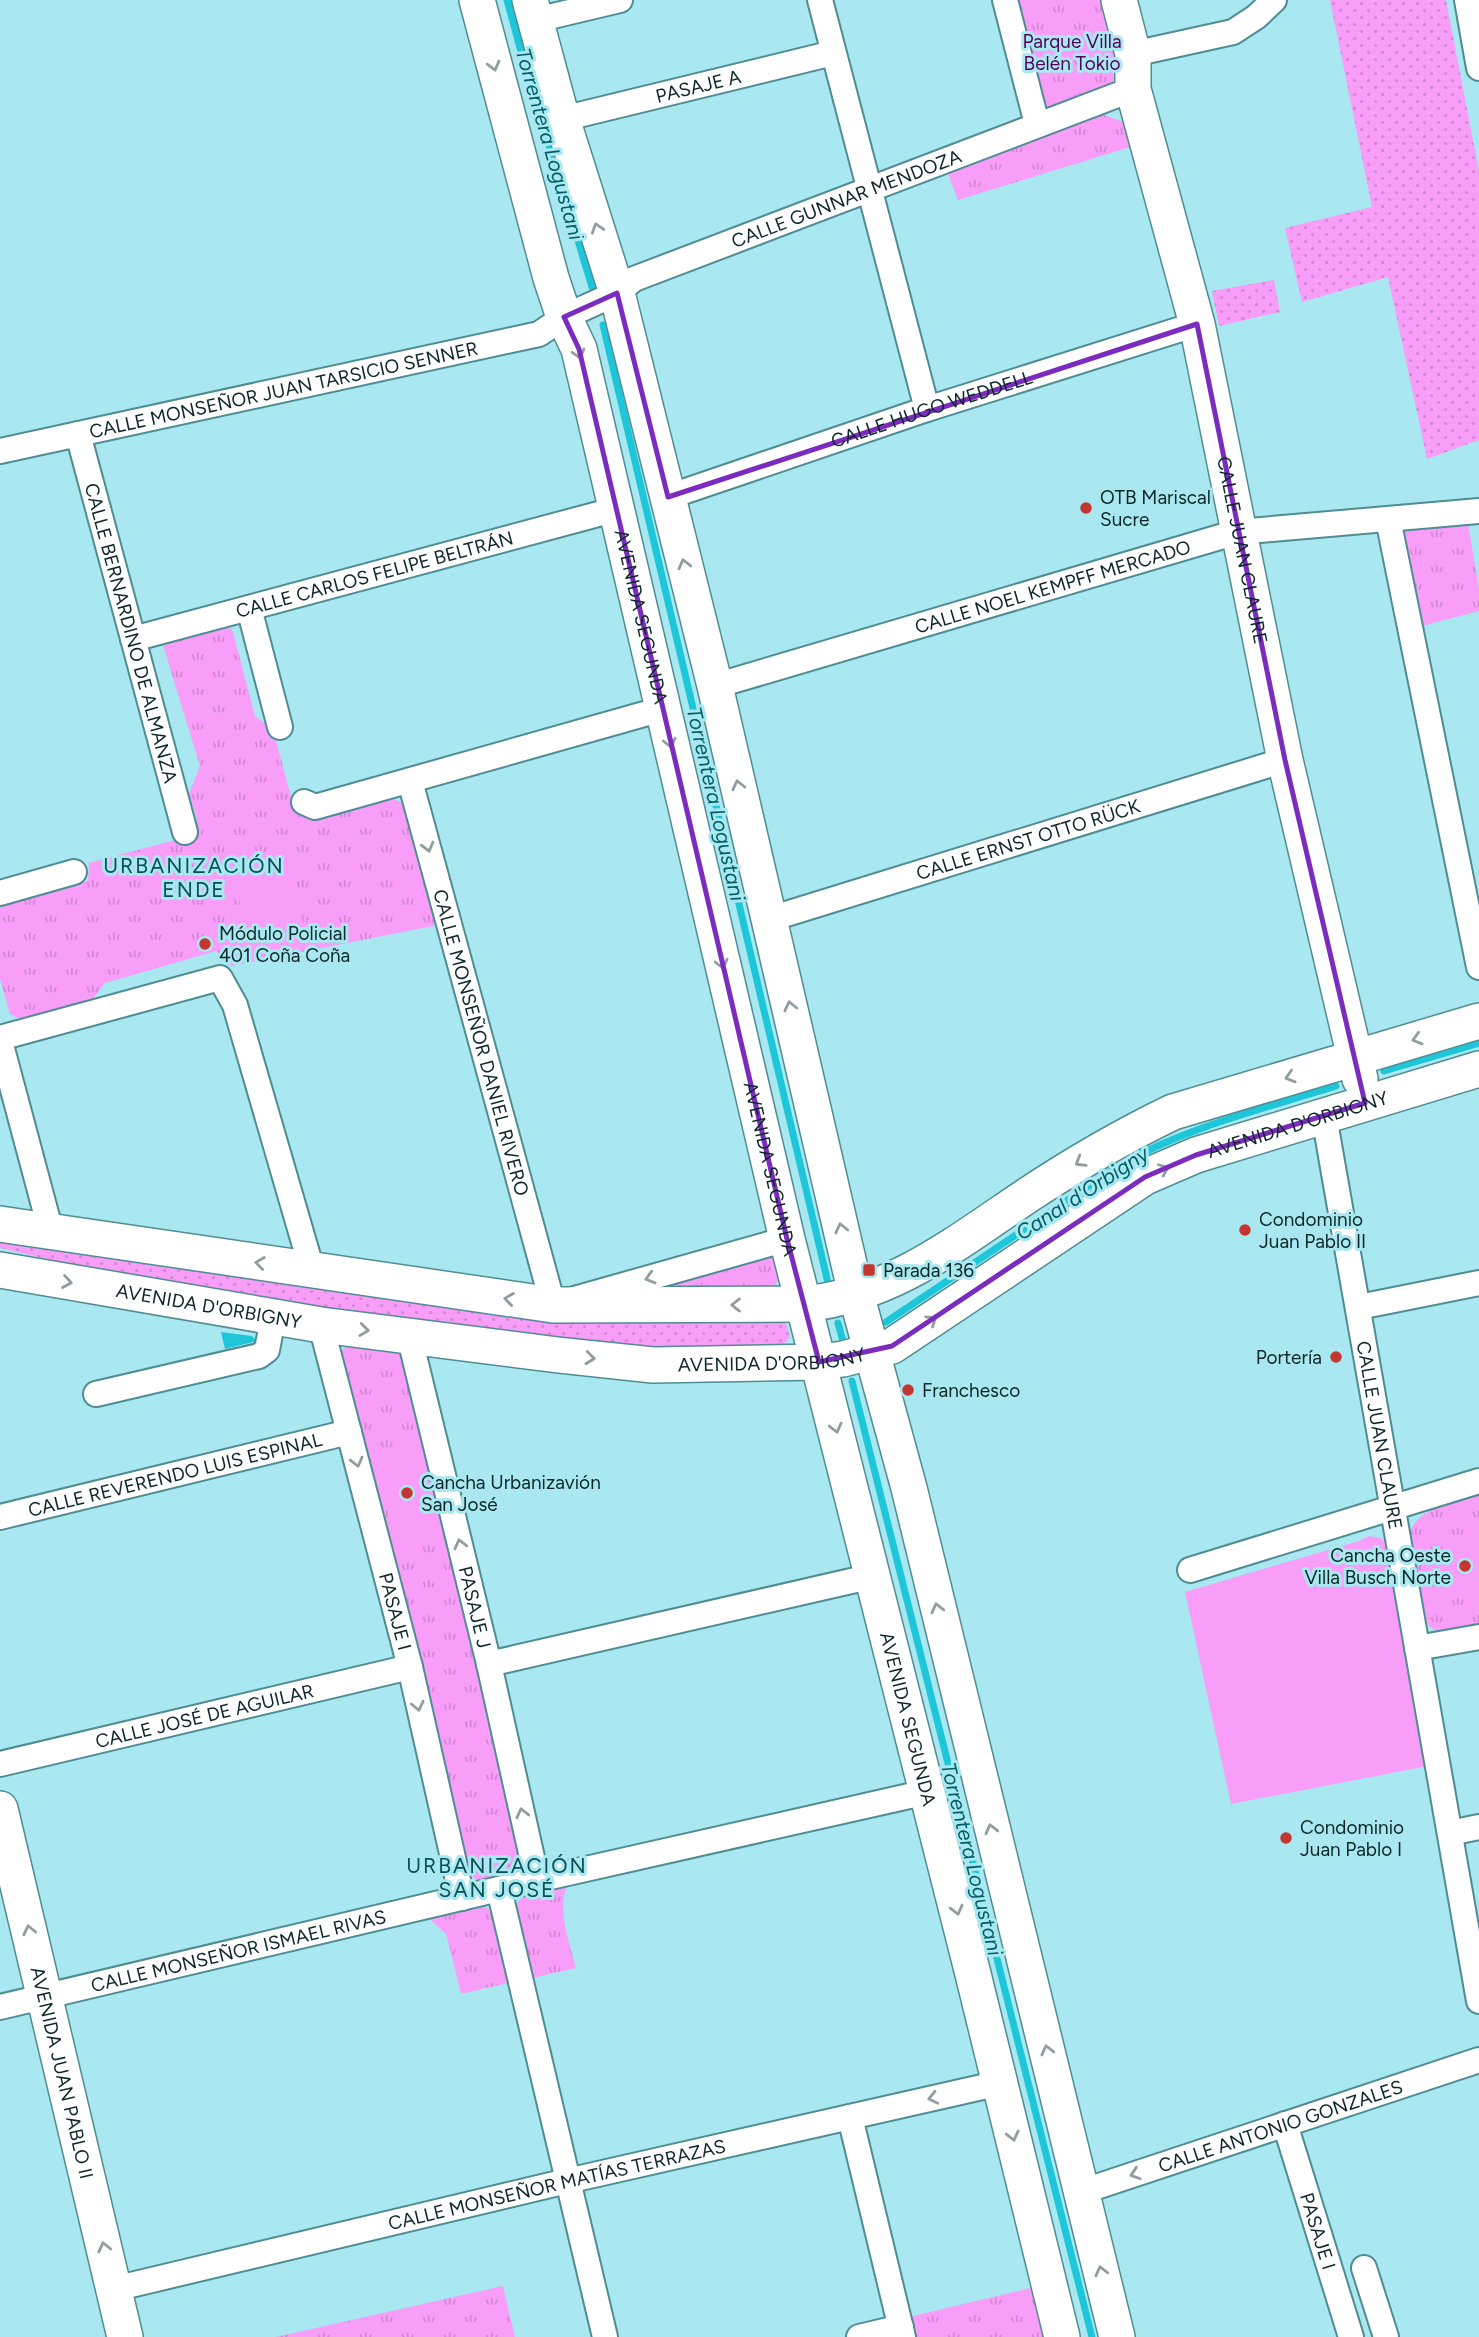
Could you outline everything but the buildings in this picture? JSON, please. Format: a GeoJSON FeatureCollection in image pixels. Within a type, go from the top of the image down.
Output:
{"type":"FeatureCollection","features":[{"type":"Feature","properties":{"kind":"main road","name":"AVENIDA SEGUNDA"},"geometry":{"type":"LineString","coordinates":[[477,0],[551,278],[564,317],[579,349],[787,1239],[1062,2337]]}},
{"type":"Feature","properties":{"kind":"main road","name":"CALLE JUAN CLAURE"},"geometry":{"type":"LineString","coordinates":[[1119,0],[1133,54],[1133,89],[1197,324],[1285,760],[1365,1103]]}},
{"type":"Feature","properties":{"kind":"main road"},"geometry":{"type":"LineString","coordinates":[[533,10],[562,119],[617,293],[715,686],[856,1294],[909,1488],[1117,2337]]}},
{"type":"Feature","properties":{"kind":"main road"},"geometry":{"type":"LineString","coordinates":[[0,1224],[553,1305],[826,1302],[856,1294],[910,1273],[1058,1175],[1130,1132],[1162,1117],[1479,1021]]}},
{"type":"Feature","properties":{"kind":"main road","name":"AVENIDA D'ORBIGNY"},"geometry":{"type":"LineString","coordinates":[[0,1270],[321,1325],[653,1365],[819,1362],[843,1359],[892,1346],[1145,1177],[1196,1154],[1479,1069]]}},
{"type":"Feature","properties":{"kind":"main road","name":"AVENIDA JUAN PABLO II"},"geometry":{"type":"LineString","coordinates":[[0,1809],[22,2002],[114,2289],[125,2337]]}},
{"type":"Feature","properties":{"kind":"main road","name":"AVENIDA JUAN PABLO II"},"geometry":{"type":"LineString","coordinates":[[0,1914],[101,2337]]}},
{"type":"Feature","properties":{"kind":"street"},"geometry":{"type":"LineString","coordinates":[[533,10],[620,0]]}},
{"type":"Feature","properties":{"kind":"street"},"geometry":{"type":"LineString","coordinates":[[820,0],[927,408]]}},
{"type":"Feature","properties":{"kind":"street"},"geometry":{"type":"LineString","coordinates":[[1005,0],[1037,124]]}},
{"type":"Feature","properties":{"kind":"street"},"geometry":{"type":"LineString","coordinates":[[1133,54],[1233,32],[1256,17],[1274,0]]}},
{"type":"Feature","properties":{"kind":"street"},"geometry":{"type":"LineString","coordinates":[[1467,0],[1479,68]]}},
{"type":"Feature","properties":{"kind":"street","name":"PASAJE A"},"geometry":{"type":"LineString","coordinates":[[562,119],[833,53]]}},
{"type":"Feature","properties":{"kind":"street","name":"CALLE GUNNAR MENDOZA"},"geometry":{"type":"LineString","coordinates":[[564,317],[617,293],[634,279],[1133,89]]}},
{"type":"Feature","properties":{"kind":"street","name":"CALLE MONSEÑOR JUAN TARSICIO SENNER"},"geometry":{"type":"LineString","coordinates":[[0,451],[539,334],[564,317]]}},
{"type":"Feature","properties":{"kind":"street","name":"CALLE HUGO WEDDELL"},"geometry":{"type":"LineString","coordinates":[[668,497],[927,408],[1197,324]]}},
{"type":"Feature","properties":{"kind":"street","name":"CALLE BERNARDINO DE ALMANZA"},"geometry":{"type":"LineString","coordinates":[[78,434],[185,832]]}},
{"type":"Feature","properties":{"kind":"street","name":"CALLE CARLOS FELIPE BELTRÁN"},"geometry":{"type":"LineString","coordinates":[[133,639],[617,509]]}},
{"type":"Feature","properties":{"kind":"street","name":"CALLE NOEL KEMPFF MERCADO"},"geometry":{"type":"LineString","coordinates":[[715,686],[1237,532],[1479,511]]}},
{"type":"Feature","properties":{"kind":"street"},"geometry":{"type":"LineString","coordinates":[[1388,519],[1479,967]]}},
{"type":"Feature","properties":{"kind":"street"},"geometry":{"type":"LineString","coordinates":[[249,608],[280,727]]}},
{"type":"Feature","properties":{"kind":"street"},"geometry":{"type":"LineString","coordinates":[[304,802],[315,807],[662,709]]}},
{"type":"Feature","properties":{"kind":"street","name":"CALLE ERNST OTTO RÜCK"},"geometry":{"type":"LineString","coordinates":[[770,919],[1285,760]]}},
{"type":"Feature","properties":{"kind":"street","name":"CALLE MONSEÑOR DANIEL RIVERO"},"geometry":{"type":"LineString","coordinates":[[410,781],[553,1305]]}},
{"type":"Feature","properties":{"kind":"street"},"geometry":{"type":"LineString","coordinates":[[0,893],[74,873]]}},
{"type":"Feature","properties":{"kind":"street"},"geometry":{"type":"LineString","coordinates":[[51,1232],[0,1040],[219,978],[235,1005],[312,1270]]}},
{"type":"Feature","properties":{"kind":"street","name":"CALLE JUAN CLAURE"},"geometry":{"type":"LineString","coordinates":[[1324,1116],[1479,2001]]}},
{"type":"Feature","properties":{"kind":"street"},"geometry":{"type":"LineString","coordinates":[[553,1305],[787,1239]]}},
{"type":"Feature","properties":{"kind":"street"},"geometry":{"type":"LineString","coordinates":[[1359,1307],[1479,1283]]}},
{"type":"Feature","properties":{"kind":"street"},"geometry":{"type":"LineString","coordinates":[[96,1394],[259,1356],[267,1350],[270,1315]]}},
{"type":"Feature","properties":{"kind":"street","name":"PASAJE I"},"geometry":{"type":"LineString","coordinates":[[321,1325],[410,1667],[462,1898]]}},
{"type":"Feature","properties":{"kind":"street","name":"PASAJE J"},"geometry":{"type":"LineString","coordinates":[[409,1335],[489,1664],[537,1880]]}},
{"type":"Feature","properties":{"kind":"street","name":"CALLE REVERENDO LUIS ESPINAL"},"geometry":{"type":"LineString","coordinates":[[0,1517],[349,1432]]}},
{"type":"Feature","properties":{"kind":"street"},"geometry":{"type":"LineString","coordinates":[[1190,1570],[1479,1481]]}},
{"type":"Feature","properties":{"kind":"street"},"geometry":{"type":"LineString","coordinates":[[489,1664],[873,1576]]}},
{"type":"Feature","properties":{"kind":"street"},"geometry":{"type":"LineString","coordinates":[[1418,1648],[1479,1637]]}},
{"type":"Feature","properties":{"kind":"street","name":"CALLE JOSÉ DE AGUILAR"},"geometry":{"type":"LineString","coordinates":[[0,1764],[410,1667]]}},
{"type":"Feature","properties":{"kind":"street","name":"CALLE MONSEÑOR ISMAEL RIVAS"},"geometry":{"type":"LineString","coordinates":[[22,2002],[537,1880],[927,1792]]}},
{"type":"Feature","properties":{"kind":"street"},"geometry":{"type":"LineString","coordinates":[[1450,1833],[1479,1827]]}},
{"type":"Feature","properties":{"kind":"street"},"geometry":{"type":"LineString","coordinates":[[499,1889],[605,2337]]}},
{"type":"Feature","properties":{"kind":"street","name":"CALLE ANTONIO GONZALES"},"geometry":{"type":"LineString","coordinates":[[1082,2192],[1479,2060]]}},
{"type":"Feature","properties":{"kind":"street","name":"CALLE MONSEÑOR MATÍAS TERRAZAS"},"geometry":{"type":"LineString","coordinates":[[114,2289],[566,2181],[1000,2083]]}},
{"type":"Feature","properties":{"kind":"street"},"geometry":{"type":"LineString","coordinates":[[850,2117],[902,2332],[859,2337]]}},
{"type":"Feature","properties":{"kind":"street","name":"PASAJE I"},"geometry":{"type":"LineString","coordinates":[[1285,2124],[1351,2337]]}},
{"type":"Feature","properties":{"kind":"street","name":"PASAJE I"},"geometry":{"type":"LineString","coordinates":[[1364,2267],[1386,2337]]}},
{"type":"Feature","properties":{"kind":"highlighted area"},"geometry":{"type":"Polygon","coordinates":[[[617,293],[668,497],[1197,324],[1285,760],[1365,1103],[1196,1155],[1145,1177],[892,1346],[819,1362],[787,1239],[579,349],[564,317],[617,293]]]}},
{"type":"Feature","properties":{"kind":"green space","name":"Parque Villa Belén Tokio"},"geometry":{"type":"Polygon","coordinates":[[[1014,0],[1105,0],[1121,71],[1100,91],[1051,108],[1044,105],[1014,0]]]}},
{"type":"Feature","properties":{"kind":"green space"},"geometry":{"type":"Polygon","coordinates":[[[1330,0],[1446,0],[1479,171],[1479,440],[1427,459],[1388,277],[1302,302],[1285,228],[1372,207],[1330,0]]]}},
{"type":"Feature","properties":{"kind":"green space"},"geometry":{"type":"Polygon","coordinates":[[[1100,113],[1123,122],[1130,147],[958,200],[947,171],[1100,113]]]}},
{"type":"Feature","properties":{"kind":"green space"},"geometry":{"type":"Polygon","coordinates":[[[1274,280],[1280,312],[1219,326],[1212,291],[1274,280]]]}},
{"type":"Feature","properties":{"kind":"green space"},"geometry":{"type":"Polygon","coordinates":[[[1468,523],[1479,589],[1479,611],[1422,626],[1403,526],[1468,523]]]}},
{"type":"Feature","properties":{"kind":"green space"},"geometry":{"type":"Polygon","coordinates":[[[226,624],[233,632],[255,716],[273,730],[293,804],[317,818],[391,798],[402,803],[438,925],[232,966],[216,951],[105,983],[92,1000],[20,1019],[10,1014],[0,979],[0,907],[88,881],[89,863],[190,836],[195,832],[197,818],[189,794],[200,766],[163,645],[165,641],[226,624]]]}},
{"type":"Feature","properties":{"kind":"green space"},"geometry":{"type":"Polygon","coordinates":[[[286,859],[308,942],[254,957],[232,873],[286,859]]]}},
{"type":"Feature","properties":{"kind":"green space"},"geometry":{"type":"Polygon","coordinates":[[[0,1234],[777,1319],[786,1324],[790,1337],[784,1344],[766,1350],[657,1354],[322,1311],[94,1270],[0,1248],[0,1234]]]}},
{"type":"Feature","properties":{"kind":"green space"},"geometry":{"type":"Polygon","coordinates":[[[775,1253],[781,1278],[773,1287],[661,1290],[669,1283],[775,1253]]]}},
{"type":"Feature","properties":{"kind":"green space"},"geometry":{"type":"Polygon","coordinates":[[[347,1346],[403,1354],[522,1859],[522,1869],[515,1877],[478,1881],[465,1871],[340,1353],[347,1346]]]}},
{"type":"Feature","properties":{"kind":"green space","name":"Cancha Urbanizavión San José"},"geometry":{"type":"Polygon","coordinates":[[[417,1442],[439,1532],[396,1543],[374,1453],[417,1442]]]}},
{"type":"Feature","properties":{"kind":"green space"},"geometry":{"type":"Polygon","coordinates":[[[1479,1495],[1479,1629],[1441,1633],[1429,1626],[1425,1619],[1409,1534],[1420,1518],[1429,1512],[1479,1495]]]}},
{"type":"Feature","properties":{"kind":"green space","name":"Cancha Oeste Villa Busch Norte"},"geometry":{"type":"Polygon","coordinates":[[[1479,1533],[1479,1593],[1458,1597],[1447,1539],[1479,1533]]]}},
{"type":"Feature","properties":{"kind":"green space"},"geometry":{"type":"Polygon","coordinates":[[[1369,1536],[1381,1538],[1388,1544],[1428,1766],[1231,1804],[1185,1592],[1369,1536]]]}},
{"type":"Feature","properties":{"kind":"green space"},"geometry":{"type":"Polygon","coordinates":[[[567,1885],[564,1916],[576,1968],[532,1978],[516,1909],[519,1900],[528,1894],[567,1885]]]}},
{"type":"Feature","properties":{"kind":"green space"},"geometry":{"type":"Polygon","coordinates":[[[480,1906],[488,1908],[493,1916],[508,1983],[461,1994],[446,1934],[429,1918],[480,1906]]]}},
{"type":"Feature","properties":{"kind":"green space"},"geometry":{"type":"Polygon","coordinates":[[[503,2286],[515,2337],[276,2337],[503,2286]]]}},
{"type":"Feature","properties":{"kind":"green space"},"geometry":{"type":"Polygon","coordinates":[[[1039,2286],[1051,2337],[914,2337],[909,2317],[1039,2286]]]}},
{"type":"Feature","properties":{"kind":"water"},"geometry":{"type":"Polygon","coordinates":[[[221,1332],[252,1336],[257,1341],[225,1349],[221,1332]]]}},
{"type":"Feature","properties":{"kind":"waterway","name":"Torrentera Logustani"},"geometry":{"type":"LineString","coordinates":[[507,0],[592,287]]}},
{"type":"Feature","properties":{"kind":"waterway","name":"Torrentera Logustani"},"geometry":{"type":"LineString","coordinates":[[603,325],[828,1283]]}},
{"type":"Feature","properties":{"kind":"waterway","name":"Canal d'Orbigny"},"geometry":{"type":"LineString","coordinates":[[1384,1071],[1479,1043]]}},
{"type":"Feature","properties":{"kind":"waterway","name":"Canal d'Orbigny"},"geometry":{"type":"LineString","coordinates":[[886,1322],[1120,1165],[1199,1129],[1336,1086]]}},
{"type":"Feature","properties":{"kind":"waterway","name":"Torrentera Logustani"},"geometry":{"type":"LineString","coordinates":[[838,1323],[844,1345]]}},
{"type":"Feature","properties":{"kind":"waterway","name":"Torrentera Logustani"},"geometry":{"type":"LineString","coordinates":[[852,1381],[1092,2337]]}},
{"type":"Feature","properties":{"kind":"place","name":"OTB Mariscal Sucre"},"geometry":{"type":"Point","coordinates":[1086,508]}},
{"type":"Feature","properties":{"kind":"place","name":"Módulo Policial 401 Coña Coña"},"geometry":{"type":"Point","coordinates":[205,944]}},
{"type":"Feature","properties":{"kind":"place","name":"Condominio Juan Pablo II"},"geometry":{"type":"Point","coordinates":[1245,1230]}},
{"type":"Feature","properties":{"kind":"place","name":"Parada 136"},"geometry":{"type":"Point","coordinates":[869,1270]}},
{"type":"Feature","properties":{"kind":"place","name":"Portería"},"geometry":{"type":"Point","coordinates":[1336,1357]}},
{"type":"Feature","properties":{"kind":"place","name":"Franchesco"},"geometry":{"type":"Point","coordinates":[908,1390]}},
{"type":"Feature","properties":{"kind":"place","name":"Cancha Urbanizavión San José"},"geometry":{"type":"Point","coordinates":[407,1493]}},
{"type":"Feature","properties":{"kind":"place","name":"Cancha Oeste Villa Busch Norte"},"geometry":{"type":"Point","coordinates":[1465,1566]}},
{"type":"Feature","properties":{"kind":"place","name":"Condominio Juan Pablo I"},"geometry":{"type":"Point","coordinates":[1286,1838]}},
{"type":"Feature","properties":{"kind":"district","name":"URBANIZACIÓN ENDE"},"geometry":{"type":"Point","coordinates":[194,877]}},
{"type":"Feature","properties":{"kind":"district","name":"URBANIZACIÓN SAN JOSÉ"},"geometry":{"type":"Point","coordinates":[497,1877]}}]}
